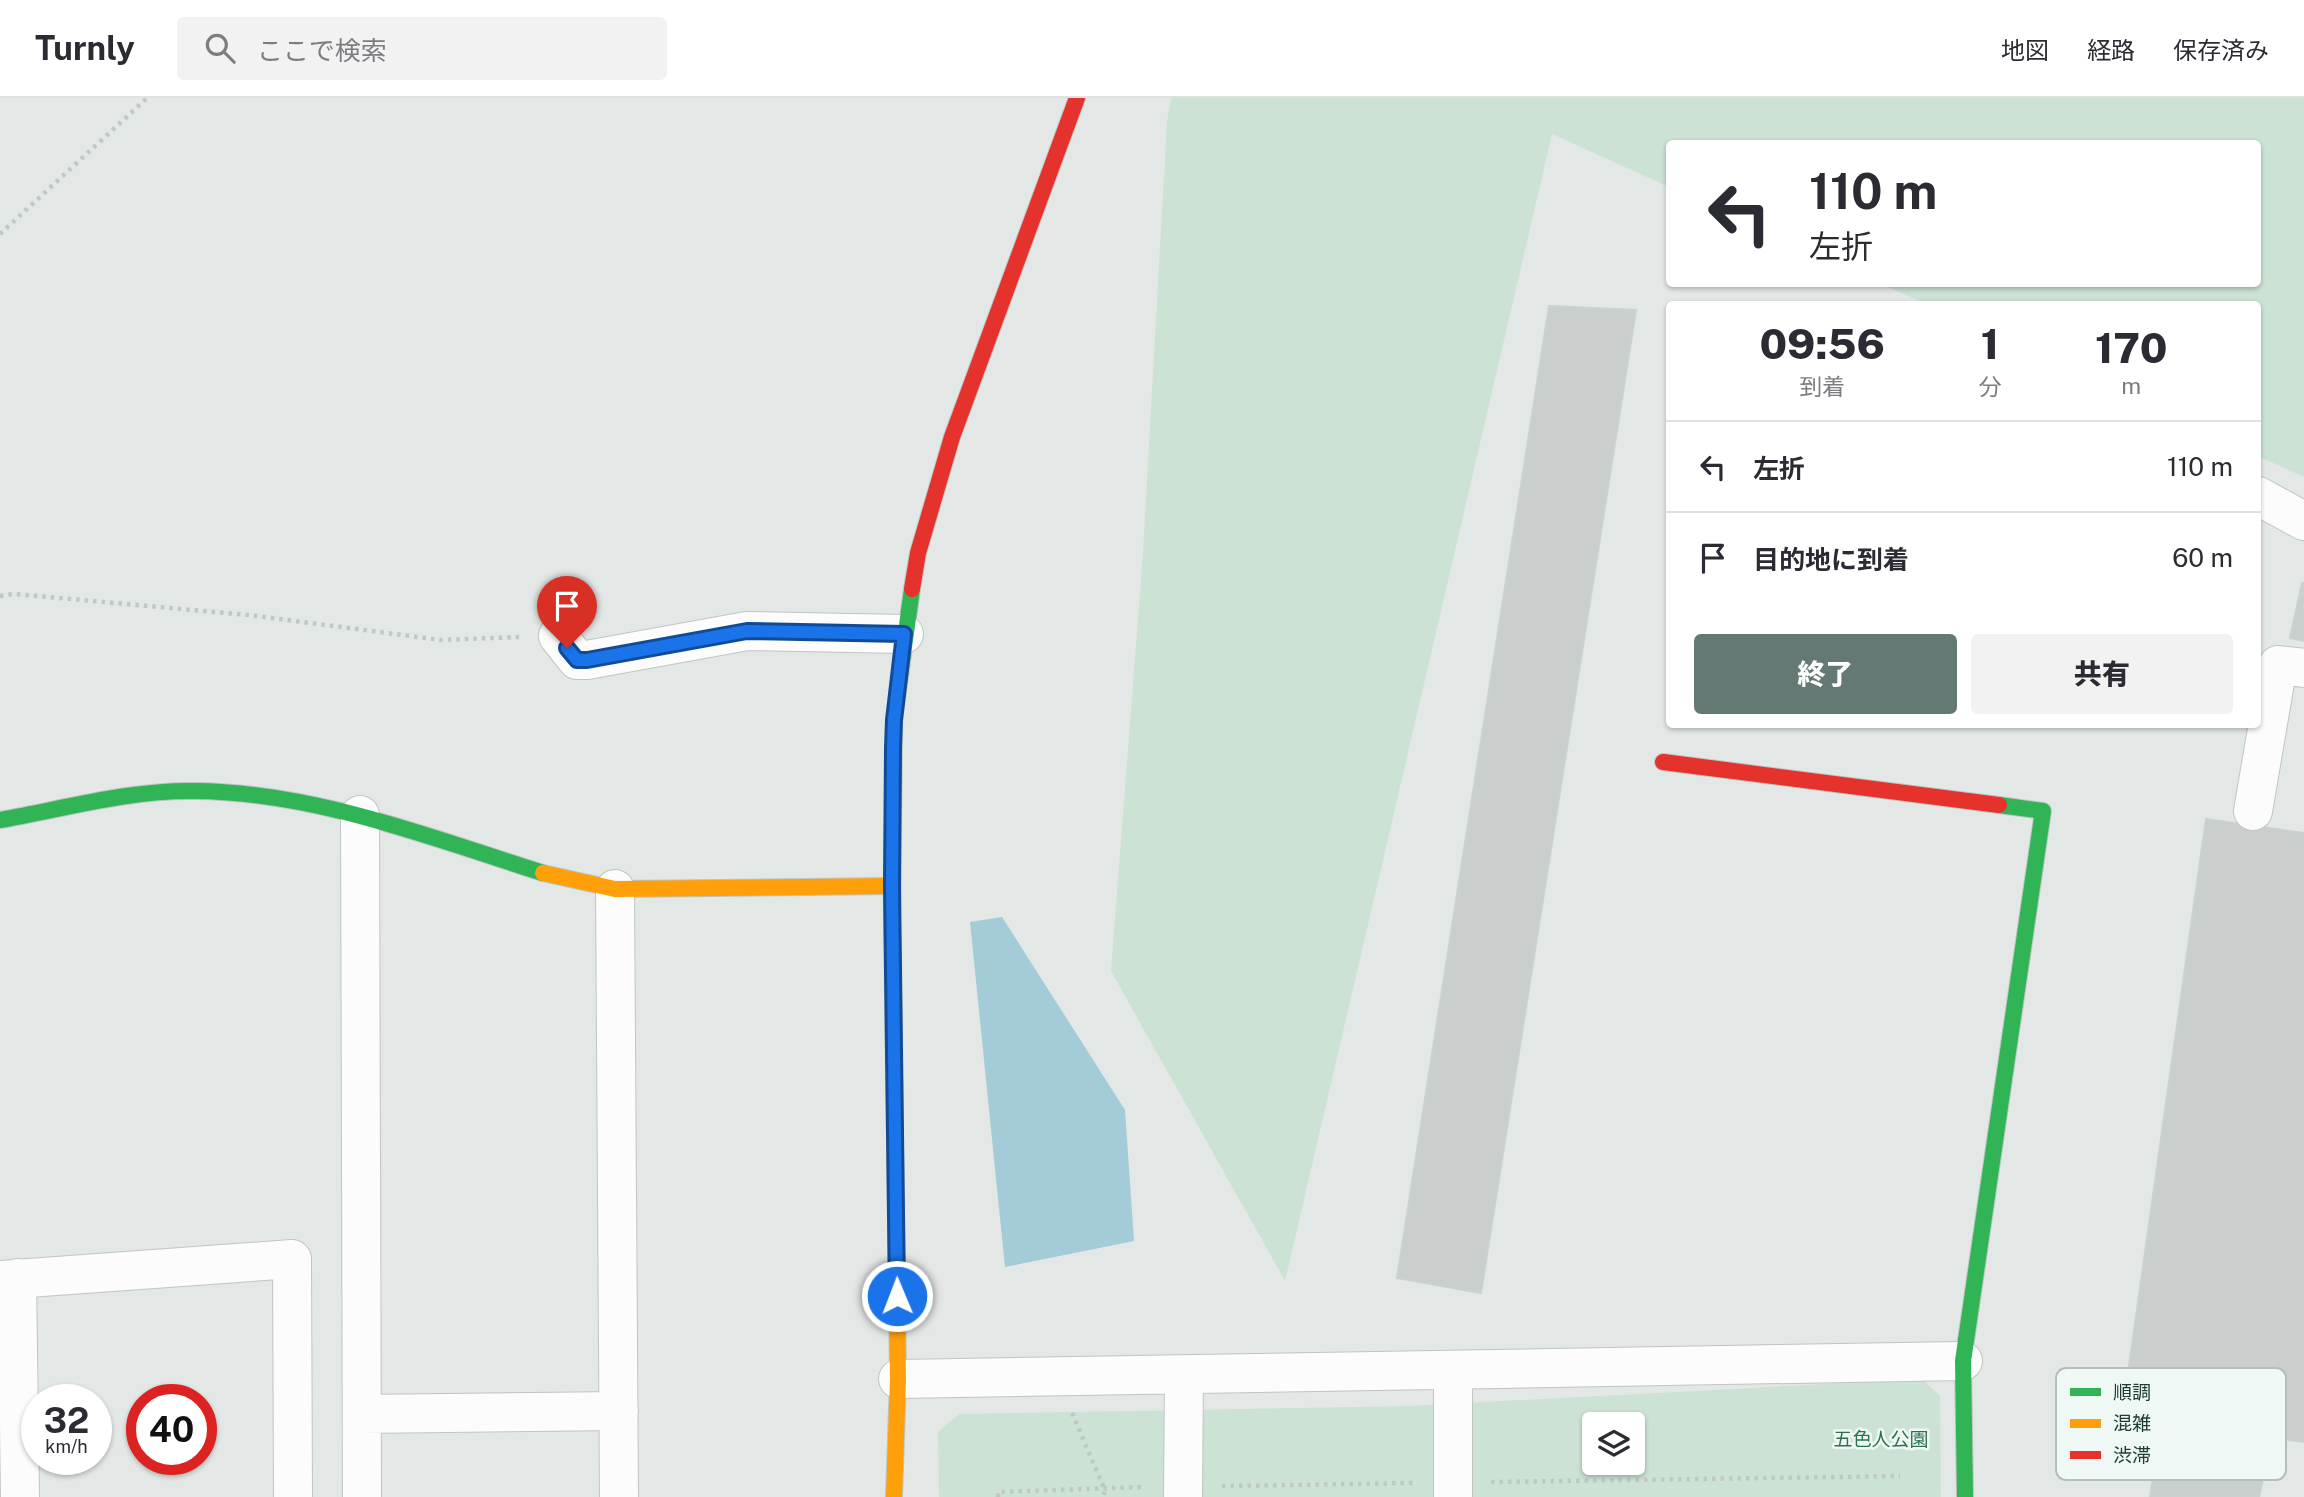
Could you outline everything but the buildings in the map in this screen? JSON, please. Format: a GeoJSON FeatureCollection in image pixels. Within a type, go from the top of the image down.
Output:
{"type":"FeatureCollection","features":[{"type":"Feature","properties":{"kind":"street"},"geometry":{"type":"LineString","coordinates":[[894,1497],[898,1379],[892,886],[894,720],[904,634],[918,553],[952,436],[1077,98]]}},
{"type":"Feature","properties":{"kind":"street"},"geometry":{"type":"LineString","coordinates":[[2261,498],[2304,521]]}},
{"type":"Feature","properties":{"kind":"street"},"geometry":{"type":"LineString","coordinates":[[558,636],[577,660],[587,660],[747,631],[904,634]]}},
{"type":"Feature","properties":{"kind":"street"},"geometry":{"type":"LineString","coordinates":[[2253,811],[2278,665],[2304,668]]}},
{"type":"Feature","properties":{"kind":"street"},"geometry":{"type":"LineString","coordinates":[[1662,762],[2043,811],[1963,1361],[1965,1497]]}},
{"type":"Feature","properties":{"kind":"street"},"geometry":{"type":"LineString","coordinates":[[0,820],[129,796],[191,791],[261,794],[360,815],[553,876],[614,889],[892,886]]}},
{"type":"Feature","properties":{"kind":"street"},"geometry":{"type":"LineString","coordinates":[[360,815],[362,1497]]}},
{"type":"Feature","properties":{"kind":"street"},"geometry":{"type":"LineString","coordinates":[[614,889],[619,1497]]}},
{"type":"Feature","properties":{"kind":"street"},"geometry":{"type":"LineString","coordinates":[[20,1497],[8,1279],[292,1259],[293,1497]]}},
{"type":"Feature","properties":{"kind":"street"},"geometry":{"type":"LineString","coordinates":[[898,1379],[1963,1361]]}},
{"type":"Feature","properties":{"kind":"street"},"geometry":{"type":"LineString","coordinates":[[1452,1370],[1453,1488]]}},
{"type":"Feature","properties":{"kind":"street"},"geometry":{"type":"LineString","coordinates":[[1184,1376],[1199,1492]]}},
{"type":"Feature","properties":{"kind":"street"},"geometry":{"type":"LineString","coordinates":[[362,1414],[619,1411]]}},
{"type":"Feature","properties":{"kind":"path"},"geometry":{"type":"LineString","coordinates":[[0,234],[147,98]]}},
{"type":"Feature","properties":{"kind":"path"},"geometry":{"type":"LineString","coordinates":[[0,596],[14,594],[249,615],[441,640],[558,636]]}},
{"type":"Feature","properties":{"kind":"path"},"geometry":{"type":"LineString","coordinates":[[1057,1377],[1104,1488],[1104,1497]]}},
{"type":"Feature","properties":{"kind":"path"},"geometry":{"type":"LineString","coordinates":[[1199,1492],[1900,1476]]}},
{"type":"Feature","properties":{"kind":"path"},"geometry":{"type":"LineString","coordinates":[[998,1497],[998,1492],[1146,1487]]}},
{"type":"Feature","properties":{"kind":"green space"},"geometry":{"type":"Polygon","coordinates":[[[1171,98],[2304,98],[2304,477],[2261,457],[2261,301],[1919,301],[1888,287],[2261,287],[2261,140],[1666,140],[1666,186],[1552,134],[1285,1281],[1111,971],[1143,553],[1167,122],[1171,98]]]}},
{"type":"Feature","properties":{"kind":"green space","name":"五色人公園"},"geometry":{"type":"Polygon","coordinates":[[[1922,1379],[1940,1396],[1941,1497],[939,1497],[938,1432],[959,1414],[1409,1406],[1922,1379]]]}},
{"type":"Feature","properties":{"kind":"water"},"geometry":{"type":"Polygon","coordinates":[[[1002,917],[1125,1110],[1134,1241],[1005,1267],[970,922],[1002,917]]]}},
{"type":"Feature","properties":{"kind":"traffic: fast"},"geometry":{"type":"LineString","coordinates":[[892,921],[894,720],[912,589]]}},
{"type":"Feature","properties":{"kind":"traffic: fast"},"geometry":{"type":"LineString","coordinates":[[0,820],[145,794],[194,791],[239,793],[284,799],[371,819],[543,873]]}},
{"type":"Feature","properties":{"kind":"traffic: fast"},"geometry":{"type":"LineString","coordinates":[[1965,1497],[1963,1361],[2043,811],[1999,805]]}},
{"type":"Feature","properties":{"kind":"traffic: slow"},"geometry":{"type":"LineString","coordinates":[[543,873],[615,889],[892,886]]}},
{"type":"Feature","properties":{"kind":"traffic: slow"},"geometry":{"type":"LineString","coordinates":[[894,1497],[898,1379],[896,1220]]}},
{"type":"Feature","properties":{"kind":"traffic: jam"},"geometry":{"type":"LineString","coordinates":[[912,589],[918,553],[952,437],[1077,98]]}},
{"type":"Feature","properties":{"kind":"traffic: jam"},"geometry":{"type":"LineString","coordinates":[[1663,762],[1999,805]]}},
{"type":"Feature","properties":{"kind":"traffic: jam"},"geometry":{"type":"LineString","coordinates":[[892,921],[896,1220]]}},
{"type":"Feature","properties":{"kind":"route"},"geometry":{"type":"LineString","coordinates":[[567,648],[577,660],[587,660],[747,631],[904,634],[893,748],[897,1296]]}}]}
